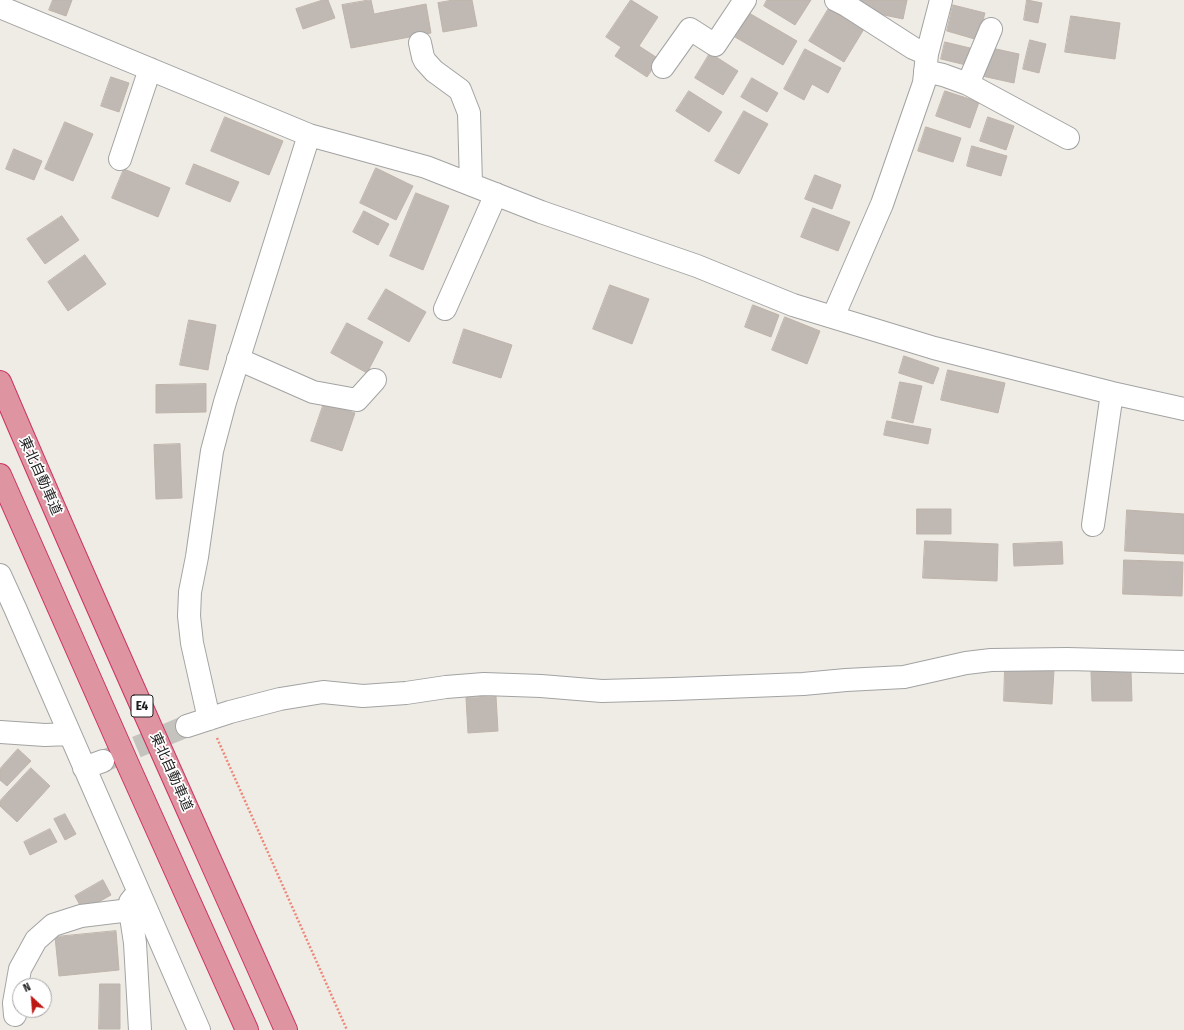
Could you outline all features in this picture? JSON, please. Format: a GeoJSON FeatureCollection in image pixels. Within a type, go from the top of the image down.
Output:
{"type":"FeatureCollection","features":[{"type":"Feature","properties":{"kind":"highway","name":"東北自動車道"},"geometry":{"type":"LineString","coordinates":[[0,382],[27,447],[286,1030]]}},
{"type":"Feature","properties":{"kind":"highway"},"geometry":{"type":"LineString","coordinates":[[0,475],[247,1030]]}},
{"type":"Feature","properties":{"kind":"street"},"geometry":{"type":"LineString","coordinates":[[663,67],[690,29],[715,45],[745,0]]}},
{"type":"Feature","properties":{"kind":"street"},"geometry":{"type":"LineString","coordinates":[[833,317],[882,204],[924,84],[926,63],[941,0]]}},
{"type":"Feature","properties":{"kind":"street"},"geometry":{"type":"LineString","coordinates":[[843,2],[913,48],[926,63],[943,75],[968,84],[1068,138]]}},
{"type":"Feature","properties":{"kind":"street"},"geometry":{"type":"LineString","coordinates":[[0,7],[29,10],[150,69],[310,135],[426,167],[541,212],[697,266],[793,305],[934,348],[1112,393],[1184,409]]}},
{"type":"Feature","properties":{"kind":"street"},"geometry":{"type":"LineString","coordinates":[[968,84],[991,29]]}},
{"type":"Feature","properties":{"kind":"street"},"geometry":{"type":"LineString","coordinates":[[420,43],[425,61],[434,71],[460,90],[469,113],[472,184]]}},
{"type":"Feature","properties":{"kind":"street"},"geometry":{"type":"LineString","coordinates":[[120,159],[150,69]]}},
{"type":"Feature","properties":{"kind":"street"},"geometry":{"type":"LineString","coordinates":[[209,719],[192,644],[189,616],[190,592],[197,557],[212,451],[238,359],[310,135]]}},
{"type":"Feature","properties":{"kind":"street"},"geometry":{"type":"LineString","coordinates":[[445,309],[496,194]]}},
{"type":"Feature","properties":{"kind":"street"},"geometry":{"type":"LineString","coordinates":[[238,359],[313,392],[357,400],[374,380]]}},
{"type":"Feature","properties":{"kind":"street"},"geometry":{"type":"LineString","coordinates":[[1093,525],[1112,393]]}},
{"type":"Feature","properties":{"kind":"street"},"geometry":{"type":"LineString","coordinates":[[0,575],[70,734],[94,764],[138,890],[199,1030]]}},
{"type":"Feature","properties":{"kind":"street"},"geometry":{"type":"LineString","coordinates":[[187,726],[280,699],[323,692],[363,696],[406,693],[446,687],[484,684],[542,686],[602,691],[674,689],[803,684],[904,677],[966,663],[991,660],[1067,659],[1184,662]]}},
{"type":"Feature","properties":{"kind":"street"},"geometry":{"type":"LineString","coordinates":[[0,732],[46,735],[70,734]]}},
{"type":"Feature","properties":{"kind":"street"},"geometry":{"type":"LineString","coordinates":[[138,890],[130,902],[130,910],[135,943],[140,1030]]}},
{"type":"Feature","properties":{"kind":"street"},"geometry":{"type":"LineString","coordinates":[[18,978],[20,969],[36,940],[53,925],[81,916],[130,910]]}},
{"type":"Feature","properties":{"kind":"path"},"geometry":{"type":"LineString","coordinates":[[209,719],[347,1030]]}},
{"type":"Feature","properties":{"kind":"building"},"geometry":{"type":"Polygon","coordinates":[[[53,0],[72,0],[66,16],[49,10],[53,0]]]}},
{"type":"Feature","properties":{"kind":"building"},"geometry":{"type":"Polygon","coordinates":[[[323,0],[328,0],[335,18],[303,29],[296,9],[323,0]]]}},
{"type":"Feature","properties":{"kind":"building"},"geometry":{"type":"Polygon","coordinates":[[[371,0],[374,14],[426,4],[431,33],[351,48],[342,5],[371,0]]]}},
{"type":"Feature","properties":{"kind":"building"},"geometry":{"type":"Polygon","coordinates":[[[454,0],[472,0],[477,26],[443,32],[438,3],[454,0]]]}},
{"type":"Feature","properties":{"kind":"building"},"geometry":{"type":"Polygon","coordinates":[[[631,0],[658,17],[639,46],[659,59],[647,77],[615,56],[621,47],[606,37],[631,0]]]}},
{"type":"Feature","properties":{"kind":"building"},"geometry":{"type":"Polygon","coordinates":[[[767,0],[811,0],[795,25],[764,6],[767,0]]]}},
{"type":"Feature","properties":{"kind":"building"},"geometry":{"type":"Polygon","coordinates":[[[862,0],[907,0],[903,19],[860,10],[862,0]]]}},
{"type":"Feature","properties":{"kind":"building"},"geometry":{"type":"Polygon","coordinates":[[[1027,0],[1042,3],[1038,23],[1024,20],[1027,0]]]}},
{"type":"Feature","properties":{"kind":"building"},"geometry":{"type":"Polygon","coordinates":[[[953,5],[985,13],[978,40],[947,31],[953,5]]]}},
{"type":"Feature","properties":{"kind":"building"},"geometry":{"type":"Polygon","coordinates":[[[829,8],[864,29],[844,62],[809,41],[829,8]]]}},
{"type":"Feature","properties":{"kind":"building"},"geometry":{"type":"Polygon","coordinates":[[[749,13],[797,41],[783,65],[735,37],[749,13]]]}},
{"type":"Feature","properties":{"kind":"building"},"geometry":{"type":"Polygon","coordinates":[[[1071,16],[1120,23],[1115,59],[1065,52],[1071,16]]]}},
{"type":"Feature","properties":{"kind":"building"},"geometry":{"type":"Polygon","coordinates":[[[1030,40],[1046,44],[1039,73],[1023,69],[1030,40]]]}},
{"type":"Feature","properties":{"kind":"building"},"geometry":{"type":"Polygon","coordinates":[[[945,42],[970,48],[966,65],[941,59],[945,42]]]}},
{"type":"Feature","properties":{"kind":"building"},"geometry":{"type":"Polygon","coordinates":[[[987,47],[1019,54],[1014,83],[982,76],[987,47]]]}},
{"type":"Feature","properties":{"kind":"building"},"geometry":{"type":"Polygon","coordinates":[[[805,49],[841,68],[828,93],[812,84],[804,100],[784,89],[805,49]]]}},
{"type":"Feature","properties":{"kind":"building"},"geometry":{"type":"Polygon","coordinates":[[[710,53],[738,71],[723,95],[695,78],[710,53]]]}},
{"type":"Feature","properties":{"kind":"building"},"geometry":{"type":"Polygon","coordinates":[[[111,77],[129,83],[119,112],[101,106],[111,77]]]}},
{"type":"Feature","properties":{"kind":"building"},"geometry":{"type":"Polygon","coordinates":[[[752,78],[778,93],[767,112],[741,97],[752,78]]]}},
{"type":"Feature","properties":{"kind":"building"},"geometry":{"type":"Polygon","coordinates":[[[689,91],[722,112],[709,132],[676,111],[689,91]]]}},
{"type":"Feature","properties":{"kind":"building"},"geometry":{"type":"Polygon","coordinates":[[[945,91],[979,102],[970,128],[936,116],[945,91]]]}},
{"type":"Feature","properties":{"kind":"building"},"geometry":{"type":"Polygon","coordinates":[[[744,111],[768,124],[739,174],[715,161],[744,111]]]}},
{"type":"Feature","properties":{"kind":"building"},"geometry":{"type":"Polygon","coordinates":[[[225,117],[283,141],[269,175],[211,151],[225,117]]]}},
{"type":"Feature","properties":{"kind":"building"},"geometry":{"type":"Polygon","coordinates":[[[988,117],[1014,126],[1006,150],[980,141],[988,117]]]}},
{"type":"Feature","properties":{"kind":"building"},"geometry":{"type":"Polygon","coordinates":[[[65,122],[93,134],[73,181],[45,169],[65,122]]]}},
{"type":"Feature","properties":{"kind":"building"},"geometry":{"type":"Polygon","coordinates":[[[926,127],[961,138],[953,162],[918,151],[926,127]]]}},
{"type":"Feature","properties":{"kind":"building"},"geometry":{"type":"Polygon","coordinates":[[[972,146],[1007,156],[1001,176],[967,166],[972,146]]]}},
{"type":"Feature","properties":{"kind":"building"},"geometry":{"type":"Polygon","coordinates":[[[14,149],[42,161],[34,180],[6,169],[14,149]]]}},
{"type":"Feature","properties":{"kind":"building"},"geometry":{"type":"Polygon","coordinates":[[[194,164],[239,182],[230,202],[186,184],[194,164]]]}},
{"type":"Feature","properties":{"kind":"building"},"geometry":{"type":"Polygon","coordinates":[[[376,168],[413,186],[396,220],[360,203],[376,168]]]}},
{"type":"Feature","properties":{"kind":"building"},"geometry":{"type":"Polygon","coordinates":[[[124,169],[170,188],[158,217],[112,198],[124,169]]]}},
{"type":"Feature","properties":{"kind":"building"},"geometry":{"type":"Polygon","coordinates":[[[815,175],[841,185],[832,209],[805,199],[815,175]]]}},
{"type":"Feature","properties":{"kind":"building"},"geometry":{"type":"Polygon","coordinates":[[[416,193],[449,206],[423,270],[390,256],[416,193]]]}},
{"type":"Feature","properties":{"kind":"building"},"geometry":{"type":"Polygon","coordinates":[[[813,208],[850,222],[838,251],[801,237],[813,208]]]}},
{"type":"Feature","properties":{"kind":"building"},"geometry":{"type":"Polygon","coordinates":[[[364,211],[389,224],[378,245],[353,232],[364,211]]]}},
{"type":"Feature","properties":{"kind":"building"},"geometry":{"type":"Polygon","coordinates":[[[62,216],[79,240],[45,264],[27,239],[62,216]]]}},
{"type":"Feature","properties":{"kind":"building"},"geometry":{"type":"Polygon","coordinates":[[[85,255],[106,284],[68,311],[48,282],[85,255]]]}},
{"type":"Feature","properties":{"kind":"building"},"geometry":{"type":"Polygon","coordinates":[[[610,285],[649,299],[632,344],[593,329],[610,285]]]}},
{"type":"Feature","properties":{"kind":"building"},"geometry":{"type":"Polygon","coordinates":[[[386,289],[426,312],[409,342],[368,319],[386,289]]]}},
{"type":"Feature","properties":{"kind":"building"},"geometry":{"type":"Polygon","coordinates":[[[753,305],[779,315],[771,337],[745,327],[753,305]]]}},
{"type":"Feature","properties":{"kind":"building"},"geometry":{"type":"Polygon","coordinates":[[[785,317],[820,331],[807,364],[772,350],[785,317]]]}},
{"type":"Feature","properties":{"kind":"building"},"geometry":{"type":"Polygon","coordinates":[[[189,320],[216,325],[208,370],[180,365],[189,320]]]}},
{"type":"Feature","properties":{"kind":"building"},"geometry":{"type":"Polygon","coordinates":[[[347,323],[383,342],[367,373],[331,353],[347,323]]]}},
{"type":"Feature","properties":{"kind":"building"},"geometry":{"type":"Polygon","coordinates":[[[464,329],[512,345],[501,378],[453,363],[464,329]]]}},
{"type":"Feature","properties":{"kind":"building"},"geometry":{"type":"Polygon","coordinates":[[[904,356],[939,368],[933,384],[899,373],[904,356]]]}},
{"type":"Feature","properties":{"kind":"building"},"geometry":{"type":"Polygon","coordinates":[[[948,370],[1005,383],[998,413],[941,400],[948,370]]]}},
{"type":"Feature","properties":{"kind":"building"},"geometry":{"type":"Polygon","coordinates":[[[900,382],[922,386],[913,423],[892,418],[900,382]]]}},
{"type":"Feature","properties":{"kind":"building"},"geometry":{"type":"Polygon","coordinates":[[[206,384],[206,412],[156,413],[156,385],[206,384]]]}},
{"type":"Feature","properties":{"kind":"building"},"geometry":{"type":"Polygon","coordinates":[[[324,403],[355,413],[342,451],[311,441],[324,403]]]}},
{"type":"Feature","properties":{"kind":"building"},"geometry":{"type":"Polygon","coordinates":[[[887,421],[931,429],[928,444],[884,435],[887,421]]]}},
{"type":"Feature","properties":{"kind":"building"},"geometry":{"type":"Polygon","coordinates":[[[180,444],[182,498],[156,499],[154,445],[180,444]]]}},
{"type":"Feature","properties":{"kind":"building"},"geometry":{"type":"Polygon","coordinates":[[[917,509],[951,509],[951,534],[917,534],[917,509]]]}},
{"type":"Feature","properties":{"kind":"building"},"geometry":{"type":"Polygon","coordinates":[[[1127,510],[1184,514],[1184,554],[1125,551],[1127,510]]]}},
{"type":"Feature","properties":{"kind":"building"},"geometry":{"type":"Polygon","coordinates":[[[925,541],[998,544],[997,581],[923,578],[925,541]]]}},
{"type":"Feature","properties":{"kind":"building"},"geometry":{"type":"Polygon","coordinates":[[[1062,542],[1063,564],[1014,566],[1013,544],[1062,542]]]}},
{"type":"Feature","properties":{"kind":"building"},"geometry":{"type":"Polygon","coordinates":[[[1124,560],[1183,562],[1182,596],[1123,594],[1124,560]]]}},
{"type":"Feature","properties":{"kind":"building"},"geometry":{"type":"Polygon","coordinates":[[[1005,668],[1054,670],[1052,704],[1004,701],[1005,668]]]}},
{"type":"Feature","properties":{"kind":"building"},"geometry":{"type":"Polygon","coordinates":[[[1131,671],[1132,701],[1092,701],[1091,672],[1131,671]]]}},
{"type":"Feature","properties":{"kind":"building"},"geometry":{"type":"Polygon","coordinates":[[[496,696],[498,731],[468,733],[466,698],[496,696]]]}},
{"type":"Feature","properties":{"kind":"building"},"geometry":{"type":"Polygon","coordinates":[[[18,749],[31,761],[7,786],[0,780],[0,769],[18,749]]]}},
{"type":"Feature","properties":{"kind":"building"},"geometry":{"type":"Polygon","coordinates":[[[31,768],[50,786],[17,822],[0,806],[0,801],[31,768]]]}},
{"type":"Feature","properties":{"kind":"building"},"geometry":{"type":"Polygon","coordinates":[[[65,814],[76,834],[65,840],[54,819],[65,814]]]}},
{"type":"Feature","properties":{"kind":"building"},"geometry":{"type":"Polygon","coordinates":[[[50,829],[57,842],[30,855],[24,842],[50,829]]]}},
{"type":"Feature","properties":{"kind":"building"},"geometry":{"type":"Polygon","coordinates":[[[103,880],[111,895],[83,911],[75,896],[103,880]]]}},
{"type":"Feature","properties":{"kind":"building"},"geometry":{"type":"Polygon","coordinates":[[[116,931],[119,970],[59,976],[55,937],[116,931]]]}},
{"type":"Feature","properties":{"kind":"building"},"geometry":{"type":"Polygon","coordinates":[[[100,984],[120,984],[120,1029],[99,1029],[100,984]]]}},
{"type":"Feature","properties":{"kind":"tunnel"},"geometry":{"type":"LineString","coordinates":[[106,760],[187,726]]}}]}
